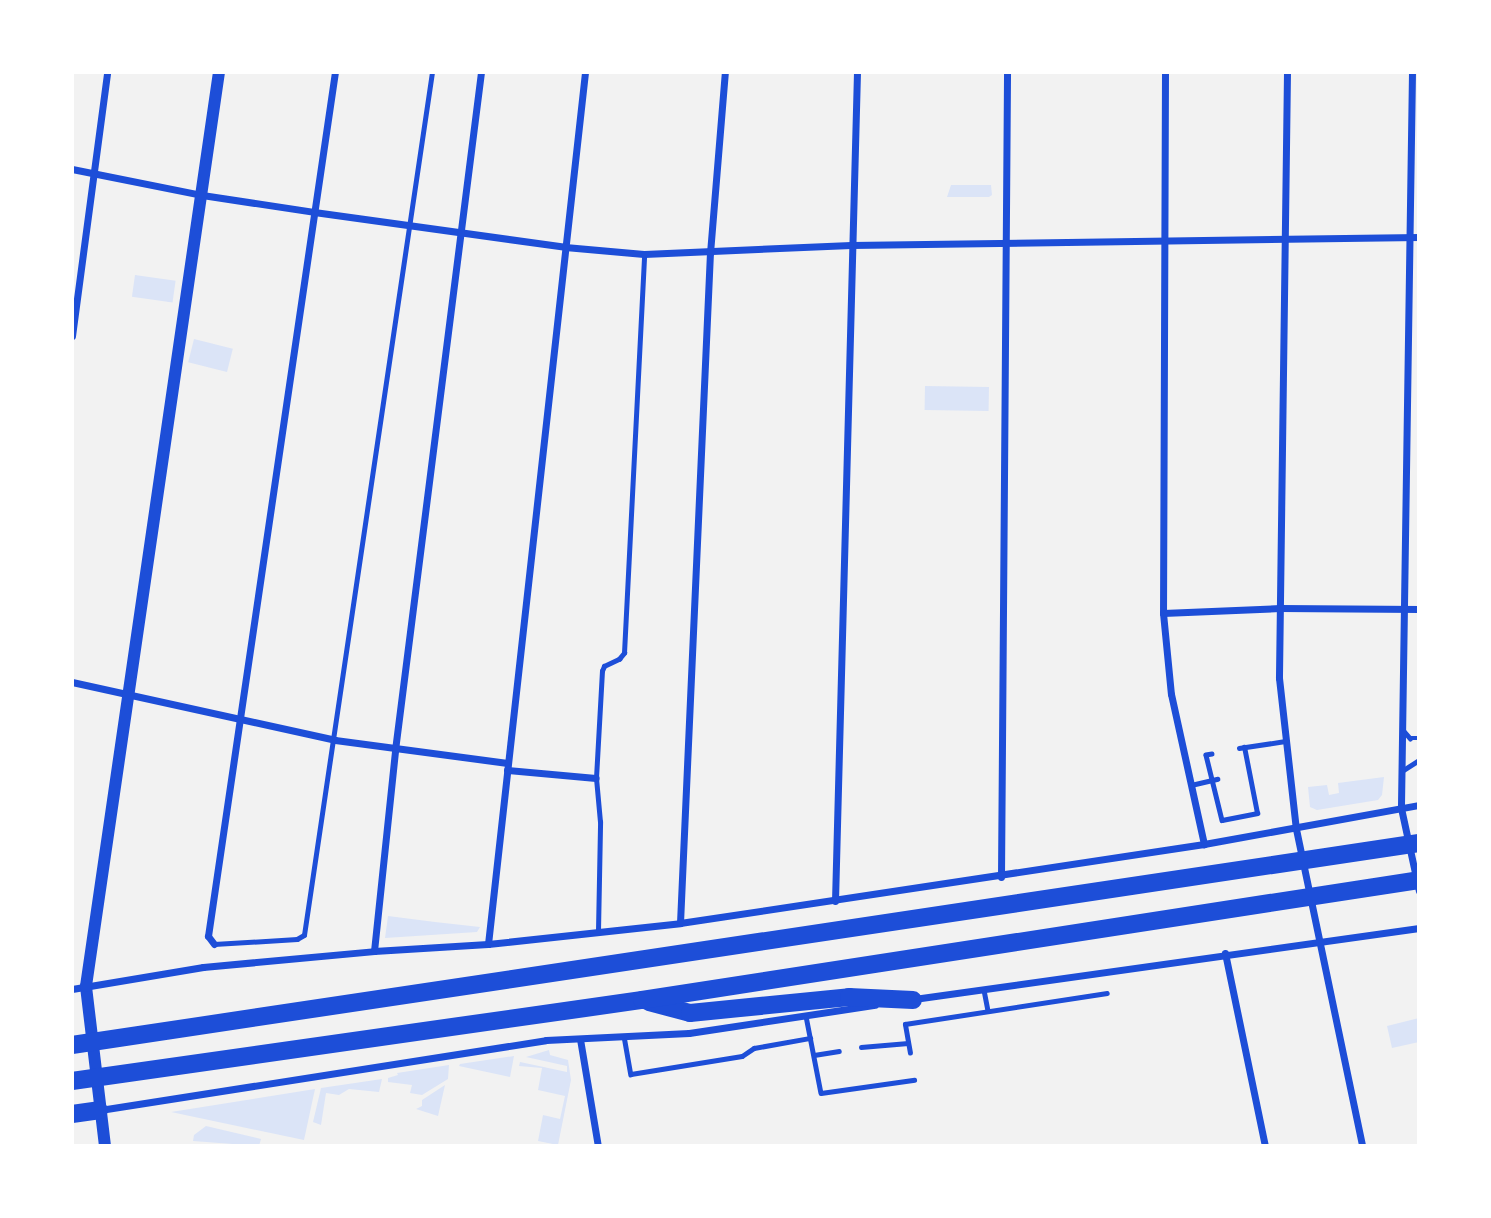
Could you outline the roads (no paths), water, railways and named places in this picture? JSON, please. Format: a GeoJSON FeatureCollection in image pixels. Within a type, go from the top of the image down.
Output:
{"type":"FeatureCollection","features":[{"type":"Feature","properties":{"kind":"highway"},"geometry":{"type":"LineString","coordinates":[[72,1045],[1419,843]]}},
{"type":"Feature","properties":{"kind":"highway"},"geometry":{"type":"LineString","coordinates":[[72,1081],[642,1000],[1419,880]]}},
{"type":"Feature","properties":{"kind":"highway"},"geometry":{"type":"LineString","coordinates":[[642,1000],[690,1013],[849,998],[913,1000]]}},
{"type":"Feature","properties":{"kind":"highway"},"geometry":{"type":"LineString","coordinates":[[72,1114],[99,1110]]}},
{"type":"Feature","properties":{"kind":"street"},"geometry":{"type":"LineString","coordinates":[[72,336],[107,72]]}},
{"type":"Feature","properties":{"kind":"street"},"geometry":{"type":"LineString","coordinates":[[105,1146],[86,986],[126,693],[219,72]]}},
{"type":"Feature","properties":{"kind":"street"},"geometry":{"type":"LineString","coordinates":[[214,944],[208,936],[335,72]]}},
{"type":"Feature","properties":{"kind":"street"},"geometry":{"type":"LineString","coordinates":[[374,951],[395,750],[481,72]]}},
{"type":"Feature","properties":{"kind":"street"},"geometry":{"type":"LineString","coordinates":[[488,944],[585,72]]}},
{"type":"Feature","properties":{"kind":"street"},"geometry":{"type":"LineString","coordinates":[[680,923],[710,253],[724,72]]}},
{"type":"Feature","properties":{"kind":"street"},"geometry":{"type":"LineString","coordinates":[[835,901],[857,72]]}},
{"type":"Feature","properties":{"kind":"street"},"geometry":{"type":"LineString","coordinates":[[1001,877],[1007,72]]}},
{"type":"Feature","properties":{"kind":"street"},"geometry":{"type":"LineString","coordinates":[[1165,72],[1163,613],[1171,694],[1204,844]]}},
{"type":"Feature","properties":{"kind":"street"},"geometry":{"type":"LineString","coordinates":[[1287,72],[1279,678],[1296,830],[1362,1146]]}},
{"type":"Feature","properties":{"kind":"street"},"geometry":{"type":"LineString","coordinates":[[1412,72],[1401,610],[1401,808],[1419,891]]}},
{"type":"Feature","properties":{"kind":"street"},"geometry":{"type":"LineString","coordinates":[[72,169],[202,195],[314,212],[565,247],[644,254],[851,245],[1163,243],[1419,237]]}},
{"type":"Feature","properties":{"kind":"street"},"geometry":{"type":"LineString","coordinates":[[1163,613],[1280,608],[1419,609]]}},
{"type":"Feature","properties":{"kind":"street"},"geometry":{"type":"LineString","coordinates":[[72,682],[239,721],[335,740],[596,778]]}},
{"type":"Feature","properties":{"kind":"street"},"geometry":{"type":"LineString","coordinates":[[72,989],[203,967],[374,951],[488,944],[680,923],[1001,877],[1296,830],[1419,805]]}},
{"type":"Feature","properties":{"kind":"street"},"geometry":{"type":"LineString","coordinates":[[99,1110],[546,1040],[690,1033],[1225,953],[1419,928]]}},
{"type":"Feature","properties":{"kind":"street"},"geometry":{"type":"LineString","coordinates":[[1225,953],[1265,1146]]}},
{"type":"Feature","properties":{"kind":"street"},"geometry":{"type":"LineString","coordinates":[[580,1039],[598,1146]]}},
{"type":"Feature","properties":{"kind":"lane"},"geometry":{"type":"LineString","coordinates":[[214,944],[297,939],[304,935],[432,72]]}},
{"type":"Feature","properties":{"kind":"lane"},"geometry":{"type":"LineString","coordinates":[[598,931],[600,822],[596,778],[602,671],[604,666],[619,659],[624,653],[644,254]]}},
{"type":"Feature","properties":{"kind":"lane"},"geometry":{"type":"LineString","coordinates":[[1401,726],[1410,738],[1419,738]]}},
{"type":"Feature","properties":{"kind":"lane"},"geometry":{"type":"LineString","coordinates":[[1212,754],[1206,755],[1215,780],[1222,820],[1257,813],[1242,748],[1286,741]]}},
{"type":"Feature","properties":{"kind":"lane"},"geometry":{"type":"LineString","coordinates":[[1402,772],[1419,760]]}},
{"type":"Feature","properties":{"kind":"lane"},"geometry":{"type":"LineString","coordinates":[[1191,785],[1215,780]]}},
{"type":"Feature","properties":{"kind":"lane"},"geometry":{"type":"LineString","coordinates":[[984,989],[988,1010]]}},
{"type":"Feature","properties":{"kind":"lane"},"geometry":{"type":"LineString","coordinates":[[910,1053],[905,1024],[1107,993]]}},
{"type":"Feature","properties":{"kind":"lane"},"geometry":{"type":"LineString","coordinates":[[806,1016],[821,1093],[914,1080]]}},
{"type":"Feature","properties":{"kind":"lane"},"geometry":{"type":"LineString","coordinates":[[624,1036],[631,1074],[742,1056],[754,1048],[810,1038]]}},
{"type":"Feature","properties":{"kind":"lane"},"geometry":{"type":"LineString","coordinates":[[861,1047],[908,1043]]}},
{"type":"Feature","properties":{"kind":"lane"},"geometry":{"type":"LineString","coordinates":[[814,1055],[839,1051]]}}]}
